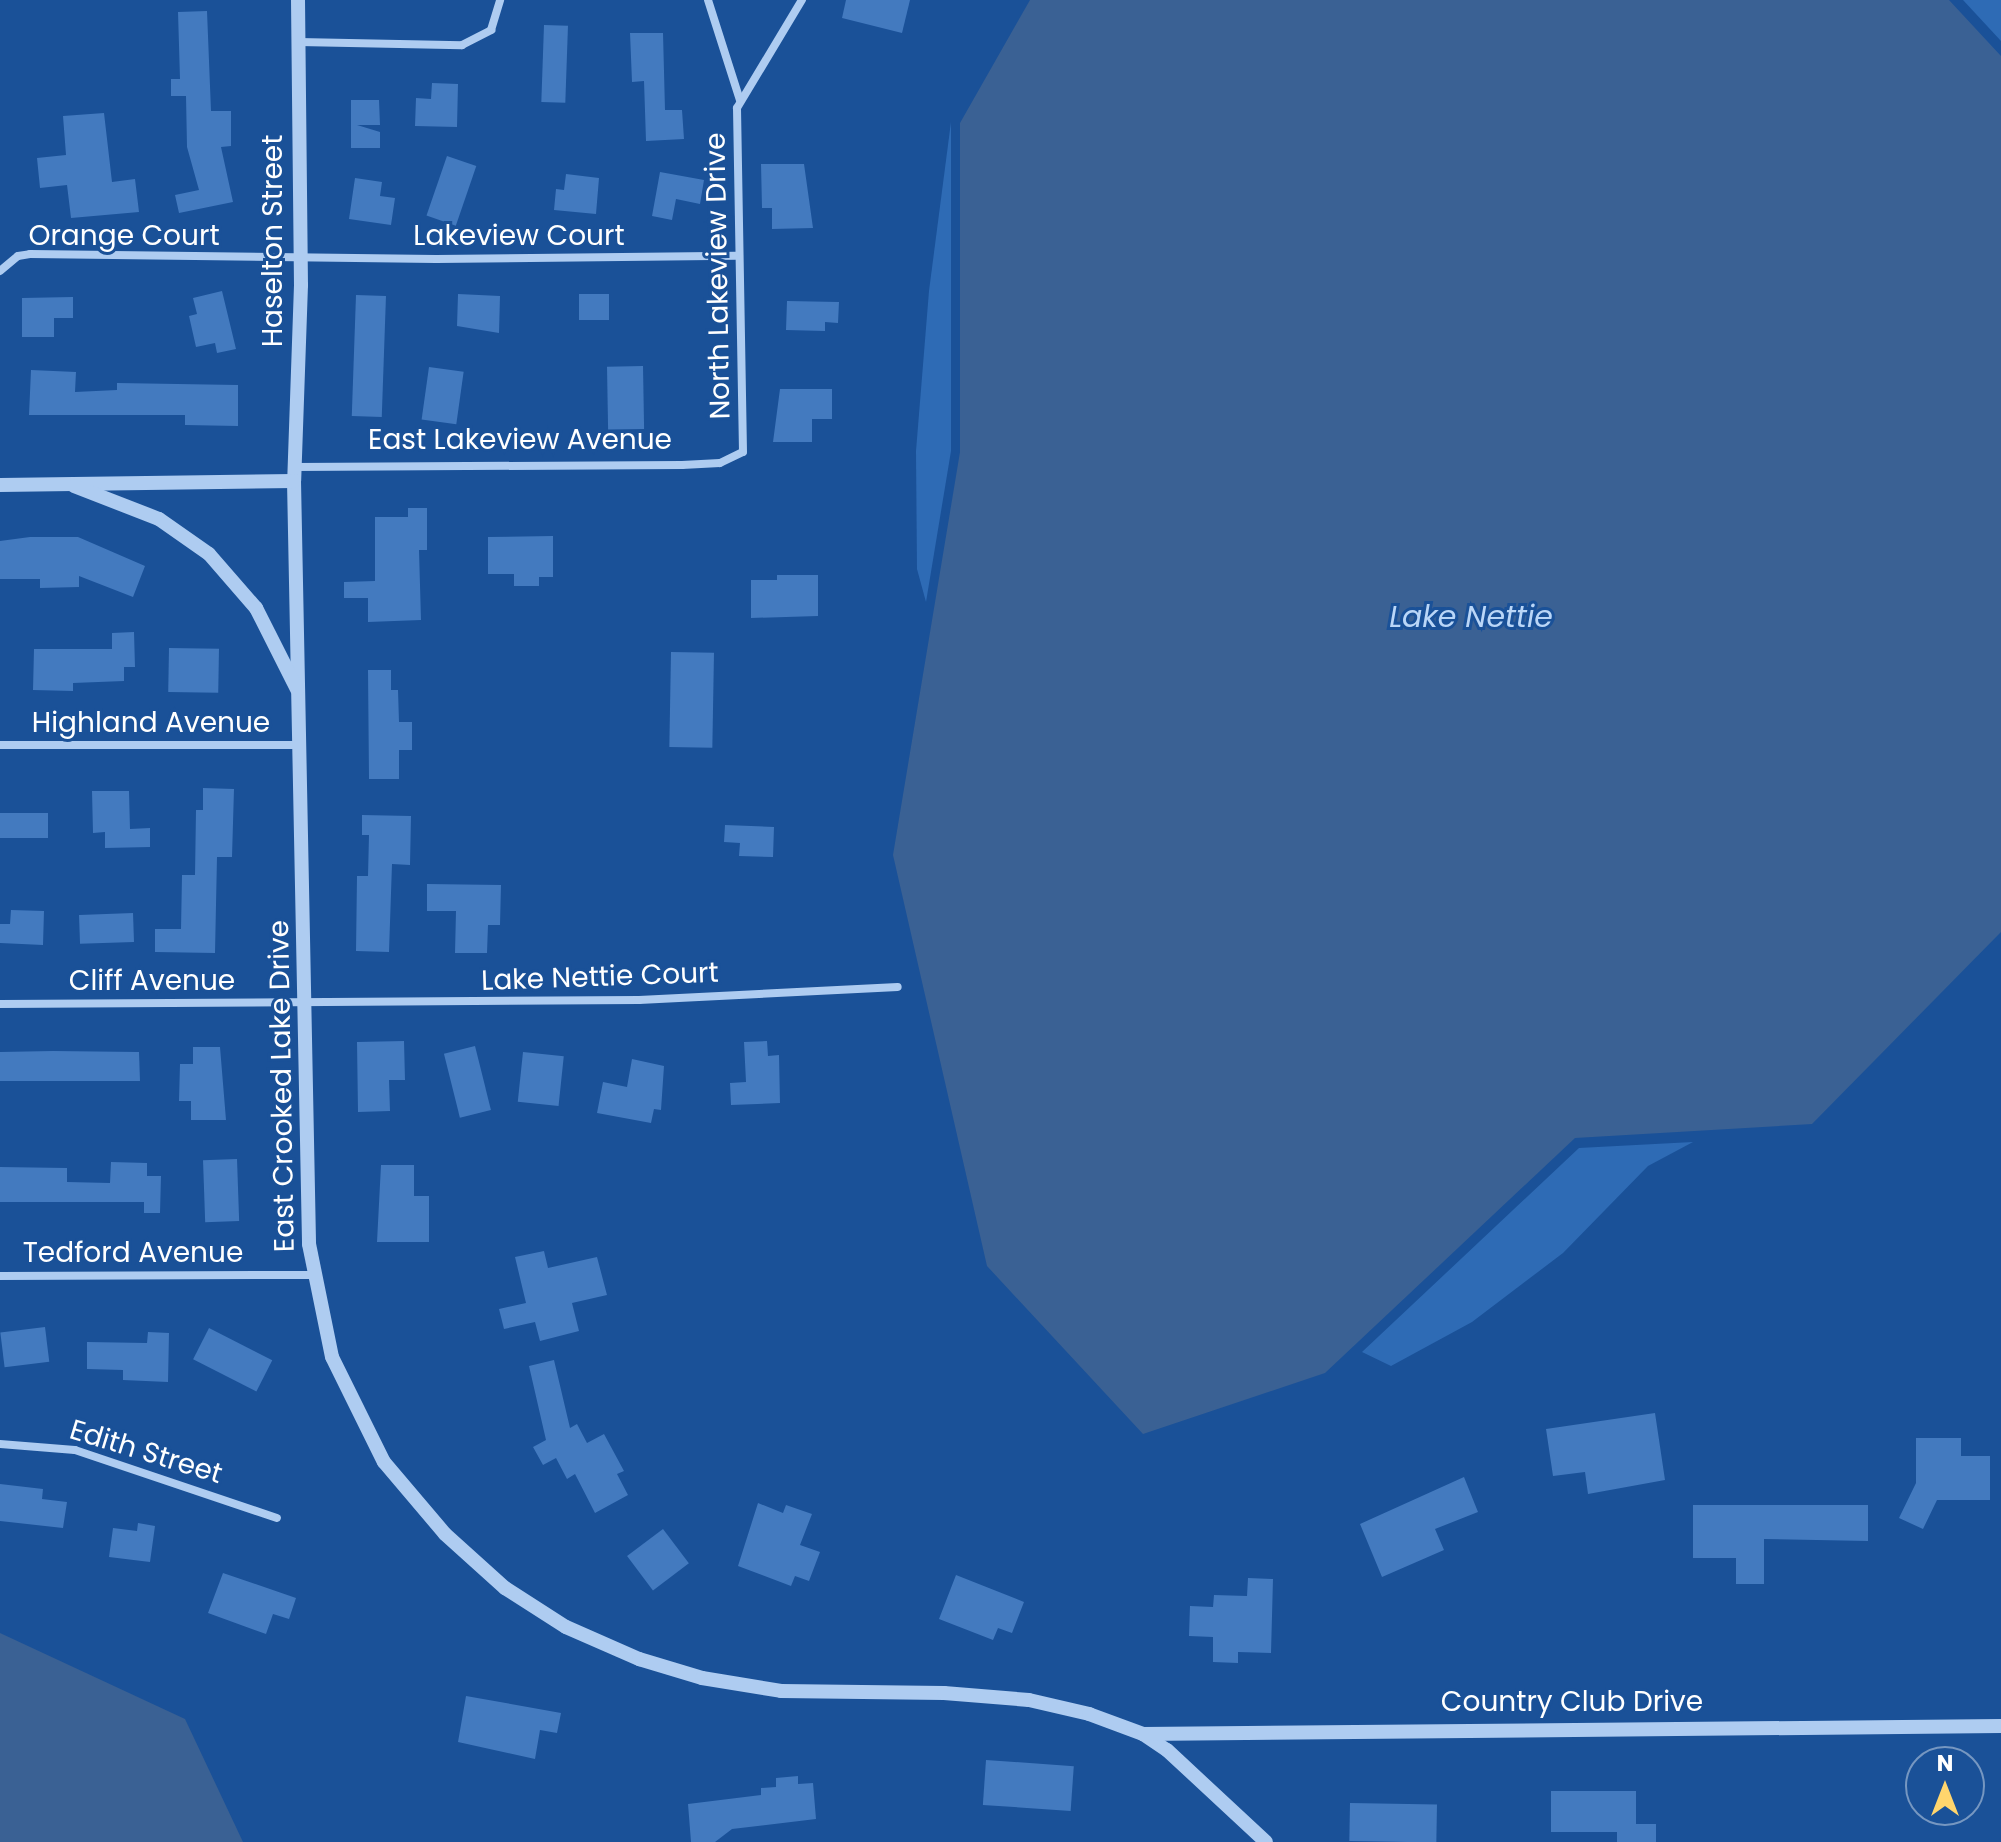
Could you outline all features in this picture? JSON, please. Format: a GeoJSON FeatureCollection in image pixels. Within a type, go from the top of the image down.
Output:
{"type":"FeatureCollection","features":[{"type":"Feature","properties":{"kind":"street","name":"Haselton Street"},"geometry":{"type":"LineString","coordinates":[[295,474],[301,258],[298,0]]}},
{"type":"Feature","properties":{"kind":"street"},"geometry":{"type":"LineString","coordinates":[[299,42],[462,45],[491,30],[500,0]]}},
{"type":"Feature","properties":{"kind":"street"},"geometry":{"type":"LineString","coordinates":[[708,0],[740,100]]}},
{"type":"Feature","properties":{"kind":"street"},"geometry":{"type":"LineString","coordinates":[[740,100],[802,0]]}},
{"type":"Feature","properties":{"kind":"street","name":"North Lakeview Drive"},"geometry":{"type":"LineString","coordinates":[[740,100],[736,256],[743,452]]}},
{"type":"Feature","properties":{"kind":"street","name":"Orange Court"},"geometry":{"type":"LineString","coordinates":[[0,271],[18,256],[30,254],[301,258]]}},
{"type":"Feature","properties":{"kind":"street","name":"Lakeview Court"},"geometry":{"type":"LineString","coordinates":[[301,258],[736,256]]}},
{"type":"Feature","properties":{"kind":"street","name":"East Lakeview Avenue"},"geometry":{"type":"LineString","coordinates":[[0,485],[74,486],[295,474],[682,465],[720,463],[743,452]]}},
{"type":"Feature","properties":{"kind":"street","name":"East Crooked Lake Drive"},"geometry":{"type":"LineString","coordinates":[[295,474],[302,745],[305,1182],[313,1275],[332,1357],[384,1462],[445,1534],[505,1588],[566,1627],[639,1659],[702,1678],[820,1694],[944,1693],[1029,1700],[1089,1714],[1143,1734],[1167,1750],[1266,1842]]}},
{"type":"Feature","properties":{"kind":"street","name":"East Crooked Lake Drive"},"geometry":{"type":"LineString","coordinates":[[74,486],[159,519],[209,554],[256,608],[301,697]]}},
{"type":"Feature","properties":{"kind":"street","name":"Highland Avenue"},"geometry":{"type":"LineString","coordinates":[[0,745],[302,745]]}},
{"type":"Feature","properties":{"kind":"street","name":"Lake Nettie Court"},"geometry":{"type":"LineString","coordinates":[[304,1002],[639,1000],[898,987]]}},
{"type":"Feature","properties":{"kind":"street","name":"Cliff Avenue"},"geometry":{"type":"LineString","coordinates":[[0,1004],[304,1002]]}},
{"type":"Feature","properties":{"kind":"street","name":"Tedford Avenue"},"geometry":{"type":"LineString","coordinates":[[0,1276],[313,1275]]}},
{"type":"Feature","properties":{"kind":"street","name":"Edith Street"},"geometry":{"type":"LineString","coordinates":[[0,1444],[75,1450],[277,1518]]}},
{"type":"Feature","properties":{"kind":"street","name":"Country Club Drive"},"geometry":{"type":"LineString","coordinates":[[1143,1734],[2001,1726]]}},
{"type":"Feature","properties":{"kind":"shaded area"},"geometry":{"type":"Polygon","coordinates":[[[1963,0],[2001,0],[2001,41],[1963,0]]]}},
{"type":"Feature","properties":{"kind":"shaded area"},"geometry":{"type":"Polygon","coordinates":[[[951,122],[951,451],[926,602],[917,569],[916,451],[929,291],[951,122]]]}},
{"type":"Feature","properties":{"kind":"shaded area"},"geometry":{"type":"Polygon","coordinates":[[[1693,1142],[1648,1166],[1563,1253],[1472,1322],[1391,1366],[1362,1352],[1579,1148],[1693,1142]]]}},
{"type":"Feature","properties":{"kind":"water","name":"Lake Nettie"},"geometry":{"type":"Polygon","coordinates":[[[1030,0],[1949,0],[2001,56],[2001,932],[1812,1124],[1575,1138],[1325,1373],[1143,1434],[987,1266],[893,855],[960,452],[960,123],[1030,0]]]}},
{"type":"Feature","properties":{"kind":"water"},"geometry":{"type":"Polygon","coordinates":[[[0,1633],[185,1719],[243,1842],[0,1842],[0,1633]]]}},
{"type":"Feature","properties":{"kind":"building"},"geometry":{"type":"Polygon","coordinates":[[[846,0],[910,0],[902,33],[842,18],[846,0]]]}},
{"type":"Feature","properties":{"kind":"building"},"geometry":{"type":"Polygon","coordinates":[[[207,11],[211,111],[231,111],[231,146],[221,147],[233,202],[179,213],[175,195],[199,190],[187,147],[186,96],[171,96],[171,79],[180,79],[178,12],[207,11]]]}},
{"type":"Feature","properties":{"kind":"building"},"geometry":{"type":"Polygon","coordinates":[[[544,25],[568,26],[565,103],[541,102],[544,25]]]}},
{"type":"Feature","properties":{"kind":"building"},"geometry":{"type":"Polygon","coordinates":[[[630,33],[663,33],[665,110],[682,110],[684,139],[646,141],[644,81],[632,82],[630,33]]]}},
{"type":"Feature","properties":{"kind":"building"},"geometry":{"type":"Polygon","coordinates":[[[432,83],[458,84],[457,127],[415,126],[416,98],[431,99],[432,83]]]}},
{"type":"Feature","properties":{"kind":"building"},"geometry":{"type":"Polygon","coordinates":[[[351,100],[379,100],[380,125],[357,125],[380,132],[380,148],[351,148],[351,100]]]}},
{"type":"Feature","properties":{"kind":"building"},"geometry":{"type":"Polygon","coordinates":[[[104,113],[112,182],[135,179],[139,212],[71,218],[67,185],[40,188],[37,158],[66,155],[63,116],[104,113]]]}},
{"type":"Feature","properties":{"kind":"building"},"geometry":{"type":"Polygon","coordinates":[[[447,156],[476,166],[456,226],[426,216],[447,156]]]}},
{"type":"Feature","properties":{"kind":"building"},"geometry":{"type":"Polygon","coordinates":[[[761,164],[804,164],[813,228],[772,229],[772,208],[762,208],[761,164]]]}},
{"type":"Feature","properties":{"kind":"building"},"geometry":{"type":"Polygon","coordinates":[[[660,172],[704,180],[700,204],[676,199],[672,220],[652,216],[660,172]]]}},
{"type":"Feature","properties":{"kind":"building"},"geometry":{"type":"Polygon","coordinates":[[[566,174],[599,178],[596,214],[554,210],[556,189],[564,190],[566,174]]]}},
{"type":"Feature","properties":{"kind":"building"},"geometry":{"type":"Polygon","coordinates":[[[355,178],[382,182],[380,196],[395,198],[391,225],[349,219],[355,178]]]}},
{"type":"Feature","properties":{"kind":"building"},"geometry":{"type":"Polygon","coordinates":[[[222,291],[236,349],[217,353],[215,343],[196,347],[189,316],[197,314],[193,298],[222,291]]]}},
{"type":"Feature","properties":{"kind":"building"},"geometry":{"type":"Polygon","coordinates":[[[458,294],[500,296],[499,333],[457,326],[458,294]]]}},
{"type":"Feature","properties":{"kind":"building"},"geometry":{"type":"Polygon","coordinates":[[[579,294],[609,294],[609,320],[579,320],[579,294]]]}},
{"type":"Feature","properties":{"kind":"building"},"geometry":{"type":"Polygon","coordinates":[[[356,295],[386,296],[382,417],[352,416],[356,295]]]}},
{"type":"Feature","properties":{"kind":"building"},"geometry":{"type":"Polygon","coordinates":[[[73,297],[73,318],[54,318],[54,337],[22,337],[22,298],[73,297]]]}},
{"type":"Feature","properties":{"kind":"building"},"geometry":{"type":"Polygon","coordinates":[[[787,301],[839,302],[838,323],[825,322],[825,331],[786,330],[787,301]]]}},
{"type":"Feature","properties":{"kind":"building"},"geometry":{"type":"Polygon","coordinates":[[[643,366],[644,429],[608,430],[607,367],[643,366]]]}},
{"type":"Feature","properties":{"kind":"building"},"geometry":{"type":"Polygon","coordinates":[[[429,367],[464,372],[456,424],[422,419],[429,367]]]}},
{"type":"Feature","properties":{"kind":"building"},"geometry":{"type":"Polygon","coordinates":[[[31,370],[76,372],[75,392],[117,390],[117,383],[238,385],[238,426],[185,425],[185,415],[29,415],[31,370]]]}},
{"type":"Feature","properties":{"kind":"building"},"geometry":{"type":"Polygon","coordinates":[[[780,389],[832,389],[832,419],[812,419],[812,442],[773,442],[780,389]]]}},
{"type":"Feature","properties":{"kind":"building"},"geometry":{"type":"Polygon","coordinates":[[[408,508],[427,508],[427,550],[419,550],[421,620],[368,622],[368,598],[344,598],[344,582],[375,581],[375,517],[408,517],[408,508]]]}},
{"type":"Feature","properties":{"kind":"building"},"geometry":{"type":"Polygon","coordinates":[[[553,536],[553,577],[539,577],[539,586],[514,586],[514,574],[488,574],[488,537],[553,536]]]}},
{"type":"Feature","properties":{"kind":"building"},"geometry":{"type":"Polygon","coordinates":[[[30,537],[78,537],[145,566],[133,597],[79,576],[79,587],[40,588],[40,579],[0,579],[0,541],[30,537]]]}},
{"type":"Feature","properties":{"kind":"building"},"geometry":{"type":"Polygon","coordinates":[[[777,575],[818,575],[818,616],[751,618],[751,580],[777,580],[777,575]]]}},
{"type":"Feature","properties":{"kind":"building"},"geometry":{"type":"Polygon","coordinates":[[[134,632],[135,667],[124,667],[124,681],[73,683],[73,691],[33,690],[34,649],[112,649],[112,633],[134,632]]]}},
{"type":"Feature","properties":{"kind":"building"},"geometry":{"type":"Polygon","coordinates":[[[169,648],[219,649],[218,693],[168,692],[169,648]]]}},
{"type":"Feature","properties":{"kind":"building"},"geometry":{"type":"Polygon","coordinates":[[[671,652],[714,653],[712,748],[669,747],[671,652]]]}},
{"type":"Feature","properties":{"kind":"building"},"geometry":{"type":"Polygon","coordinates":[[[368,670],[391,670],[391,690],[398,690],[399,722],[412,722],[412,750],[399,750],[399,779],[369,779],[368,670]]]}},
{"type":"Feature","properties":{"kind":"building"},"geometry":{"type":"Polygon","coordinates":[[[203,788],[234,789],[232,857],[217,857],[215,953],[155,952],[155,929],[181,929],[182,875],[195,875],[196,810],[203,810],[203,788]]]}},
{"type":"Feature","properties":{"kind":"building"},"geometry":{"type":"Polygon","coordinates":[[[92,791],[129,791],[130,829],[150,828],[150,847],[105,848],[105,832],[93,833],[92,791]]]}},
{"type":"Feature","properties":{"kind":"building"},"geometry":{"type":"Polygon","coordinates":[[[0,813],[48,813],[48,838],[0,838],[0,813]]]}},
{"type":"Feature","properties":{"kind":"building"},"geometry":{"type":"Polygon","coordinates":[[[362,815],[411,816],[410,865],[392,864],[389,952],[356,951],[357,876],[368,876],[369,835],[362,835],[362,815]]]}},
{"type":"Feature","properties":{"kind":"building"},"geometry":{"type":"Polygon","coordinates":[[[725,825],[774,827],[773,857],[739,856],[740,843],[724,842],[725,825]]]}},
{"type":"Feature","properties":{"kind":"building"},"geometry":{"type":"Polygon","coordinates":[[[427,884],[501,885],[500,925],[488,925],[487,953],[455,953],[456,911],[427,911],[427,884]]]}},
{"type":"Feature","properties":{"kind":"building"},"geometry":{"type":"Polygon","coordinates":[[[11,910],[44,911],[43,945],[0,943],[0,924],[10,924],[11,910]]]}},
{"type":"Feature","properties":{"kind":"building"},"geometry":{"type":"Polygon","coordinates":[[[133,913],[134,942],[80,944],[79,915],[133,913]]]}},
{"type":"Feature","properties":{"kind":"building"},"geometry":{"type":"Polygon","coordinates":[[[404,1041],[405,1080],[389,1080],[390,1111],[358,1112],[357,1042],[404,1041]]]}},
{"type":"Feature","properties":{"kind":"building"},"geometry":{"type":"Polygon","coordinates":[[[767,1041],[768,1056],[779,1055],[780,1103],[731,1105],[730,1083],[746,1082],[744,1042],[767,1041]]]}},
{"type":"Feature","properties":{"kind":"building"},"geometry":{"type":"Polygon","coordinates":[[[475,1046],[491,1110],[460,1118],[444,1054],[475,1046]]]}},
{"type":"Feature","properties":{"kind":"building"},"geometry":{"type":"Polygon","coordinates":[[[193,1047],[220,1047],[226,1120],[191,1120],[191,1101],[179,1101],[180,1064],[193,1064],[193,1047]]]}},
{"type":"Feature","properties":{"kind":"building"},"geometry":{"type":"Polygon","coordinates":[[[0,1052],[139,1052],[140,1081],[0,1081],[0,1052]]]}},
{"type":"Feature","properties":{"kind":"building"},"geometry":{"type":"Polygon","coordinates":[[[523,1052],[564,1056],[559,1106],[518,1102],[523,1052]]]}},
{"type":"Feature","properties":{"kind":"building"},"geometry":{"type":"Polygon","coordinates":[[[632,1059],[664,1066],[661,1110],[654,1109],[651,1123],[597,1113],[603,1082],[627,1087],[632,1059]]]}},
{"type":"Feature","properties":{"kind":"building"},"geometry":{"type":"Polygon","coordinates":[[[237,1159],[239,1221],[205,1222],[203,1160],[237,1159]]]}},
{"type":"Feature","properties":{"kind":"building"},"geometry":{"type":"Polygon","coordinates":[[[111,1162],[147,1163],[147,1176],[161,1176],[160,1213],[144,1213],[144,1202],[0,1202],[0,1167],[67,1168],[67,1182],[110,1183],[111,1162]]]}},
{"type":"Feature","properties":{"kind":"building"},"geometry":{"type":"Polygon","coordinates":[[[381,1165],[414,1165],[414,1196],[429,1196],[429,1242],[377,1242],[381,1165]]]}},
{"type":"Feature","properties":{"kind":"building"},"geometry":{"type":"Polygon","coordinates":[[[544,1251],[548,1268],[597,1257],[607,1295],[572,1303],[579,1331],[540,1341],[535,1322],[504,1329],[499,1309],[526,1303],[515,1257],[544,1251]]]}},
{"type":"Feature","properties":{"kind":"building"},"geometry":{"type":"Polygon","coordinates":[[[45,1327],[49,1362],[5,1367],[0,1332],[45,1327]]]}},
{"type":"Feature","properties":{"kind":"building"},"geometry":{"type":"Polygon","coordinates":[[[209,1328],[272,1360],[256,1391],[193,1359],[209,1328]]]}},
{"type":"Feature","properties":{"kind":"building"},"geometry":{"type":"Polygon","coordinates":[[[148,1332],[169,1333],[168,1382],[123,1380],[123,1370],[87,1369],[87,1342],[147,1343],[148,1332]]]}},
{"type":"Feature","properties":{"kind":"building"},"geometry":{"type":"Polygon","coordinates":[[[554,1360],[570,1428],[577,1424],[587,1443],[604,1434],[624,1471],[617,1474],[628,1495],[595,1513],[575,1474],[567,1479],[556,1458],[543,1465],[533,1447],[546,1440],[529,1366],[554,1360]]]}},
{"type":"Feature","properties":{"kind":"building"},"geometry":{"type":"Polygon","coordinates":[[[1655,1413],[1665,1480],[1588,1494],[1585,1472],[1553,1476],[1546,1429],[1655,1413]]]}},
{"type":"Feature","properties":{"kind":"building"},"geometry":{"type":"Polygon","coordinates":[[[1916,1438],[1961,1438],[1961,1456],[1990,1456],[1990,1500],[1937,1500],[1923,1529],[1899,1518],[1916,1483],[1916,1438]]]}},
{"type":"Feature","properties":{"kind":"building"},"geometry":{"type":"Polygon","coordinates":[[[1464,1477],[1478,1512],[1435,1529],[1444,1550],[1382,1577],[1360,1524],[1464,1477]]]}},
{"type":"Feature","properties":{"kind":"building"},"geometry":{"type":"Polygon","coordinates":[[[0,1484],[43,1489],[42,1499],[67,1502],[63,1528],[0,1521],[0,1484]]]}},
{"type":"Feature","properties":{"kind":"building"},"geometry":{"type":"Polygon","coordinates":[[[758,1503],[783,1513],[786,1505],[812,1514],[800,1545],[820,1552],[809,1581],[795,1576],[791,1586],[738,1566],[758,1503]]]}},
{"type":"Feature","properties":{"kind":"building"},"geometry":{"type":"Polygon","coordinates":[[[1693,1505],[1868,1505],[1868,1541],[1764,1539],[1764,1584],[1736,1584],[1736,1558],[1693,1558],[1693,1505]]]}},
{"type":"Feature","properties":{"kind":"building"},"geometry":{"type":"Polygon","coordinates":[[[138,1523],[155,1526],[150,1562],[109,1557],[113,1528],[137,1531],[138,1523]]]}},
{"type":"Feature","properties":{"kind":"building"},"geometry":{"type":"Polygon","coordinates":[[[663,1529],[689,1563],[653,1590],[627,1556],[663,1529]]]}},
{"type":"Feature","properties":{"kind":"building"},"geometry":{"type":"Polygon","coordinates":[[[223,1573],[296,1598],[289,1619],[273,1614],[266,1634],[208,1613],[223,1573]]]}},
{"type":"Feature","properties":{"kind":"building"},"geometry":{"type":"Polygon","coordinates":[[[956,1575],[1024,1602],[1012,1633],[998,1628],[993,1640],[939,1619],[956,1575]]]}},
{"type":"Feature","properties":{"kind":"building"},"geometry":{"type":"Polygon","coordinates":[[[1248,1578],[1273,1579],[1271,1653],[1238,1652],[1238,1663],[1213,1662],[1213,1637],[1189,1636],[1190,1606],[1213,1607],[1214,1595],[1247,1596],[1248,1578]]]}},
{"type":"Feature","properties":{"kind":"building"},"geometry":{"type":"Polygon","coordinates":[[[466,1696],[561,1713],[557,1733],[540,1730],[535,1759],[458,1742],[466,1696]]]}},
{"type":"Feature","properties":{"kind":"building"},"geometry":{"type":"Polygon","coordinates":[[[986,1760],[1074,1766],[1071,1811],[983,1805],[986,1760]]]}},
{"type":"Feature","properties":{"kind":"building"},"geometry":{"type":"Polygon","coordinates":[[[798,1776],[798,1784],[813,1783],[816,1819],[732,1829],[715,1842],[691,1842],[688,1804],[761,1795],[761,1788],[776,1787],[776,1778],[798,1776]]]}},
{"type":"Feature","properties":{"kind":"building"},"geometry":{"type":"Polygon","coordinates":[[[1551,1791],[1636,1791],[1636,1824],[1656,1824],[1656,1842],[1617,1842],[1617,1832],[1551,1832],[1551,1791]]]}},
{"type":"Feature","properties":{"kind":"building"},"geometry":{"type":"Polygon","coordinates":[[[1350,1803],[1437,1805],[1436,1842],[1349,1841],[1350,1803]]]}}]}
